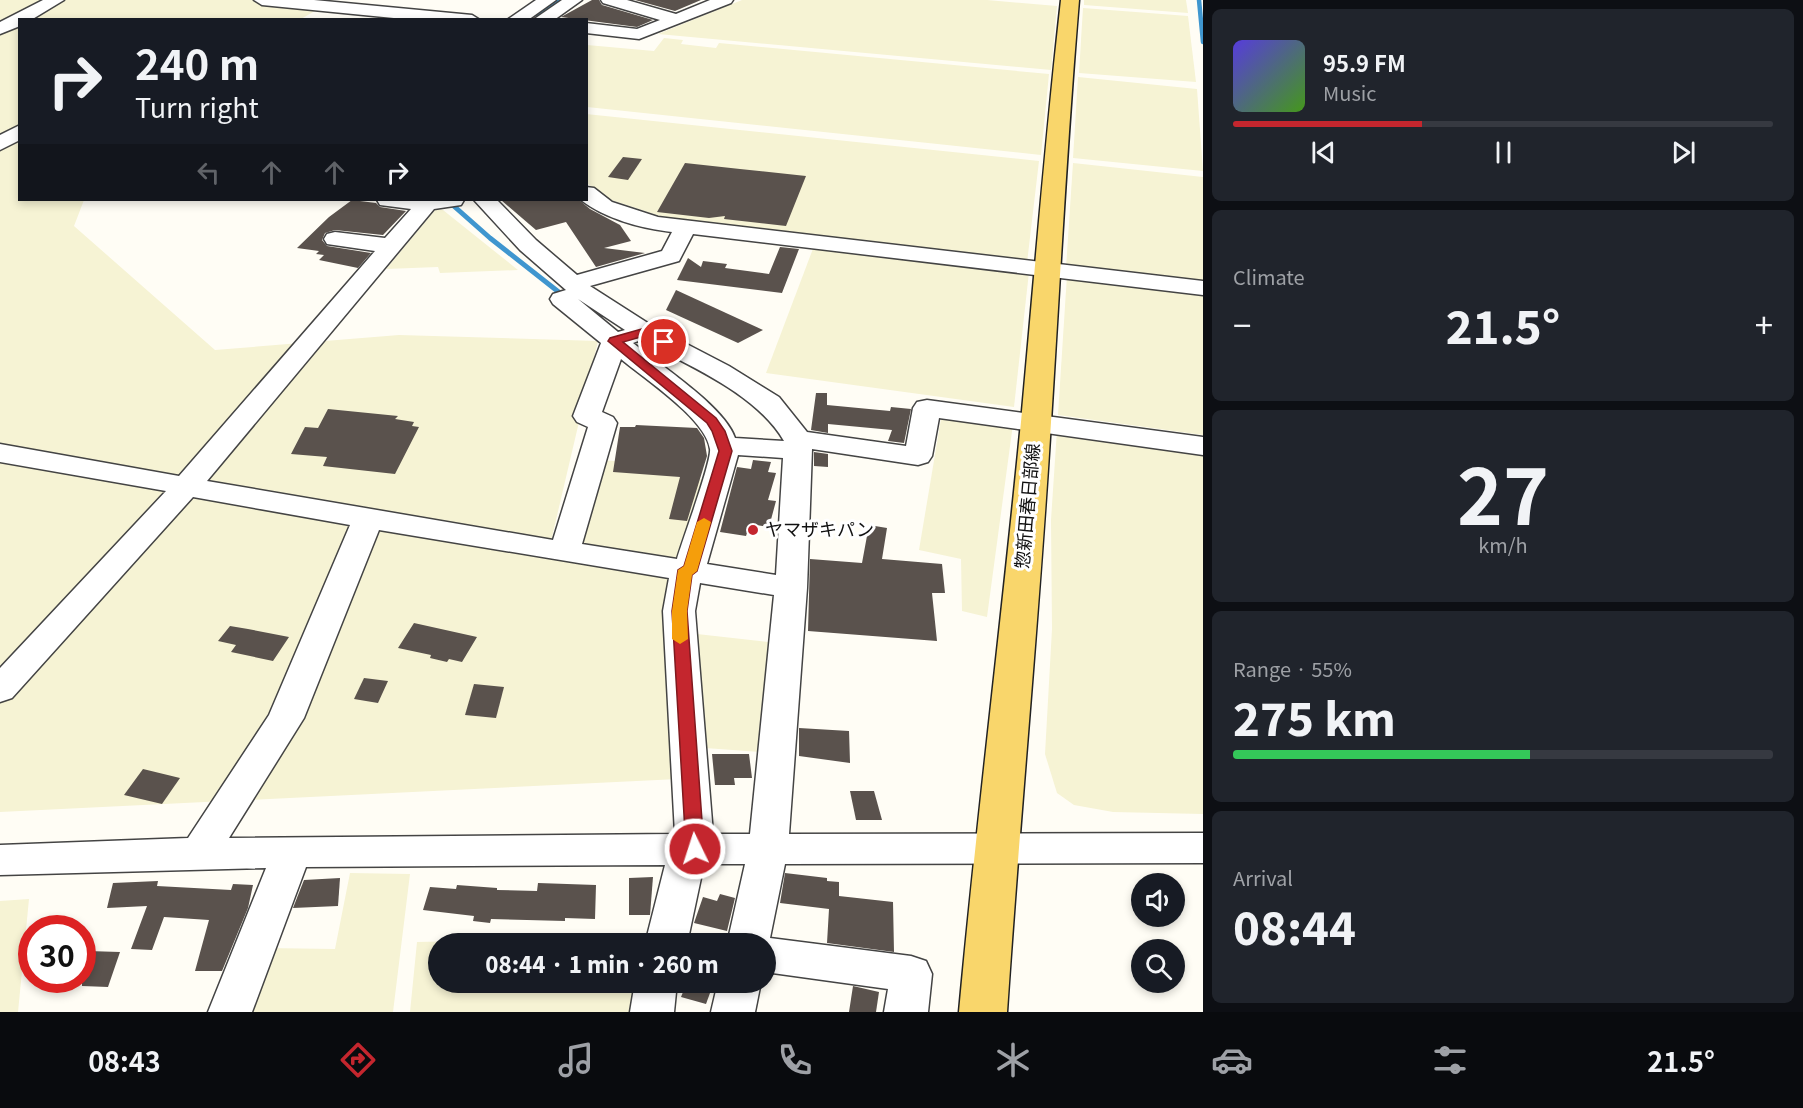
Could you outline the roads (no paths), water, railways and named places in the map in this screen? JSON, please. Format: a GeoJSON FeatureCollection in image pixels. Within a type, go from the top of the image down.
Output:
{"type":"FeatureCollection","features":[{"type":"Feature","properties":{"kind":"main road","name":"惣新田春日部線"},"geometry":{"type":"LineString","coordinates":[[984,1012],[996,847],[1036,423],[1070,0]]}},
{"type":"Feature","properties":{"kind":"street"},"geometry":{"type":"LineString","coordinates":[[21,18],[56,0]]}},
{"type":"Feature","properties":{"kind":"street"},"geometry":{"type":"LineString","coordinates":[[262,0],[451,18]]}},
{"type":"Feature","properties":{"kind":"street"},"geometry":{"type":"LineString","coordinates":[[518,18],[548,0]]}},
{"type":"Feature","properties":{"kind":"street"},"geometry":{"type":"LineString","coordinates":[[545,18],[574,0]]}},
{"type":"Feature","properties":{"kind":"street"},"geometry":{"type":"LineString","coordinates":[[609,0],[676,20]]}},
{"type":"Feature","properties":{"kind":"street"},"geometry":{"type":"LineString","coordinates":[[591,32],[639,34],[725,0]]}},
{"type":"Feature","properties":{"kind":"street"},"geometry":{"type":"LineString","coordinates":[[0,29],[18,20]]}},
{"type":"Feature","properties":{"kind":"street"},"geometry":{"type":"LineString","coordinates":[[0,146],[18,132]]}},
{"type":"Feature","properties":{"kind":"street"},"geometry":{"type":"LineString","coordinates":[[0,146],[18,149]]}},
{"type":"Feature","properties":{"kind":"street"},"geometry":{"type":"LineString","coordinates":[[588,195],[604,207],[655,223],[1203,288]]}},
{"type":"Feature","properties":{"kind":"street"},"geometry":{"type":"LineString","coordinates":[[414,201],[440,202]]}},
{"type":"Feature","properties":{"kind":"street"},"geometry":{"type":"LineString","coordinates":[[486,201],[528,245],[578,287],[645,332],[720,372],[769,403],[798,444],[791,588],[768,849],[750,933]]}},
{"type":"Feature","properties":{"kind":"street"},"geometry":{"type":"LineString","coordinates":[[0,690],[186,487],[392,246],[440,202]]}},
{"type":"Feature","properties":{"kind":"street"},"geometry":{"type":"LineString","coordinates":[[670,933],[700,849],[680,634],[680,611],[687,571],[725,451],[712,420],[562,298],[578,287],[671,256],[686,226]]}},
{"type":"Feature","properties":{"kind":"street"},"geometry":{"type":"LineString","coordinates":[[335,239],[392,246]]}},
{"type":"Feature","properties":{"kind":"street"},"geometry":{"type":"LineString","coordinates":[[614,341],[645,332]]}},
{"type":"Feature","properties":{"kind":"street"},"geometry":{"type":"LineString","coordinates":[[565,550],[603,423],[587,416],[614,341]]}},
{"type":"Feature","properties":{"kind":"street"},"geometry":{"type":"LineString","coordinates":[[724,446],[798,444],[918,456],[927,408],[1203,446]]}},
{"type":"Feature","properties":{"kind":"street"},"geometry":{"type":"LineString","coordinates":[[0,453],[368,519],[791,588]]}},
{"type":"Feature","properties":{"kind":"street"},"geometry":{"type":"LineString","coordinates":[[200,853],[286,718],[368,519]]}},
{"type":"Feature","properties":{"kind":"street"},"geometry":{"type":"LineString","coordinates":[[0,860],[292,852],[996,847],[1203,848]]}},
{"type":"Feature","properties":{"kind":"street"},"geometry":{"type":"LineString","coordinates":[[230,1012],[292,852]]}},
{"type":"Feature","properties":{"kind":"street"},"geometry":{"type":"LineString","coordinates":[[776,956],[911,974],[906,1012]]}},
{"type":"Feature","properties":{"kind":"street"},"geometry":{"type":"LineString","coordinates":[[652,1012],[655,993]]}},
{"type":"Feature","properties":{"kind":"street"},"geometry":{"type":"LineString","coordinates":[[734,1012],[738,993]]}},
{"type":"Feature","properties":{"kind":"waterway"},"geometry":{"type":"LineString","coordinates":[[536,14],[560,0]]}},
{"type":"Feature","properties":{"kind":"waterway"},"geometry":{"type":"LineString","coordinates":[[1199,0],[1203,42]]}},
{"type":"Feature","properties":{"kind":"waterway"},"geometry":{"type":"LineString","coordinates":[[448,201],[490,238],[565,297]]}},
{"type":"Feature","properties":{"kind":"place","name":"ヤマザキパン"},"geometry":{"type":"Point","coordinates":[753,530]}}]}
